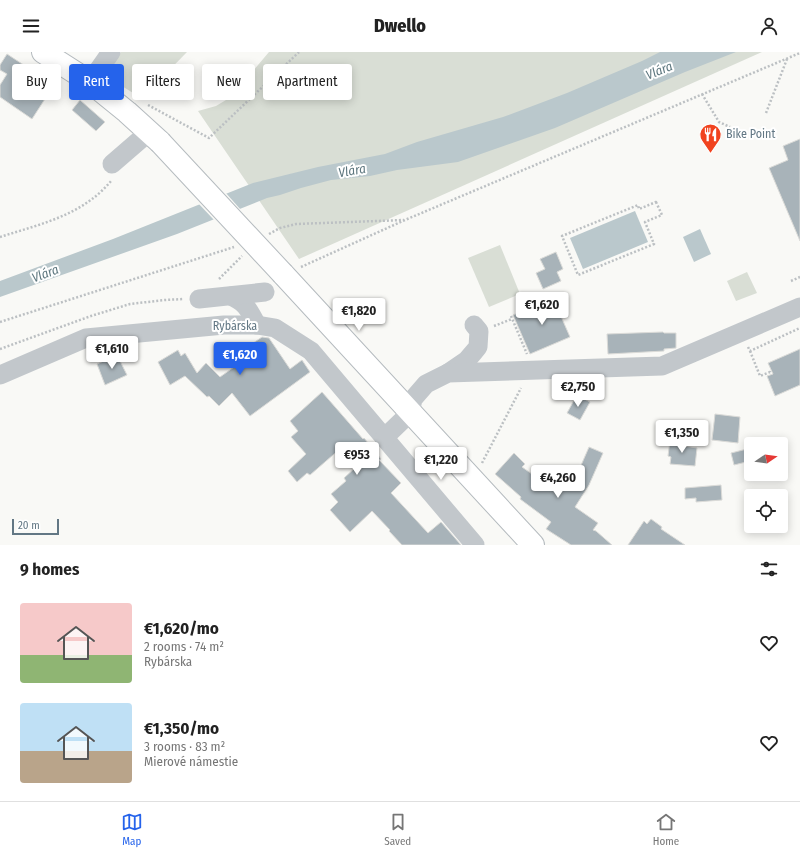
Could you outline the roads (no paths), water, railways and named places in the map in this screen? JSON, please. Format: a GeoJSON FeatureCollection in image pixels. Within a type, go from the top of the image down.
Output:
{"type":"FeatureCollection","features":[{"type":"Feature","properties":{"kind":"main road"},"geometry":{"type":"LineString","coordinates":[[43,52],[69,69]]}},
{"type":"Feature","properties":{"kind":"main road"},"geometry":{"type":"LineString","coordinates":[[112,100],[154,137],[289,272],[410,413],[532,545]]}},
{"type":"Feature","properties":{"kind":"street"},"geometry":{"type":"LineString","coordinates":[[103,64],[111,52]]}},
{"type":"Feature","properties":{"kind":"street"},"geometry":{"type":"LineString","coordinates":[[112,164],[154,137]]}},
{"type":"Feature","properties":{"kind":"street"},"geometry":{"type":"LineString","coordinates":[[199,299],[264,292]]}},
{"type":"Feature","properties":{"kind":"street"},"geometry":{"type":"LineString","coordinates":[[231,296],[247,306],[257,325]]}},
{"type":"Feature","properties":{"kind":"street"},"geometry":{"type":"LineString","coordinates":[[448,373],[532,369],[662,366],[800,307]]}},
{"type":"Feature","properties":{"kind":"street","name":"Rybárska"},"geometry":{"type":"LineString","coordinates":[[0,375],[86,338],[224,325],[257,325],[276,328],[312,351],[475,545]]}},
{"type":"Feature","properties":{"kind":"street"},"geometry":{"type":"LineString","coordinates":[[384,438],[410,413],[414,399],[426,384],[448,373],[467,360],[478,347],[479,331],[474,325]]}},
{"type":"Feature","properties":{"kind":"water","name":"Vlára"},"geometry":{"type":"Polygon","coordinates":[[[660,52],[736,52],[685,72],[555,128],[458,162],[397,170],[370,176],[331,180],[267,198],[177,234],[0,297],[0,281],[113,239],[253,183],[318,167],[385,154],[417,142],[503,117],[567,93],[660,52]]]}},
{"type":"Feature","properties":{"kind":"water"},"geometry":{"type":"Polygon","coordinates":[[[635,211],[648,242],[583,269],[570,238],[635,211]]]}},
{"type":"Feature","properties":{"kind":"water"},"geometry":{"type":"Polygon","coordinates":[[[700,229],[711,254],[694,262],[683,237],[700,229]]]}},
{"type":"Feature","properties":{"kind":"place","name":"Bike Point"},"geometry":{"type":"Point","coordinates":[710,154]}}]}
